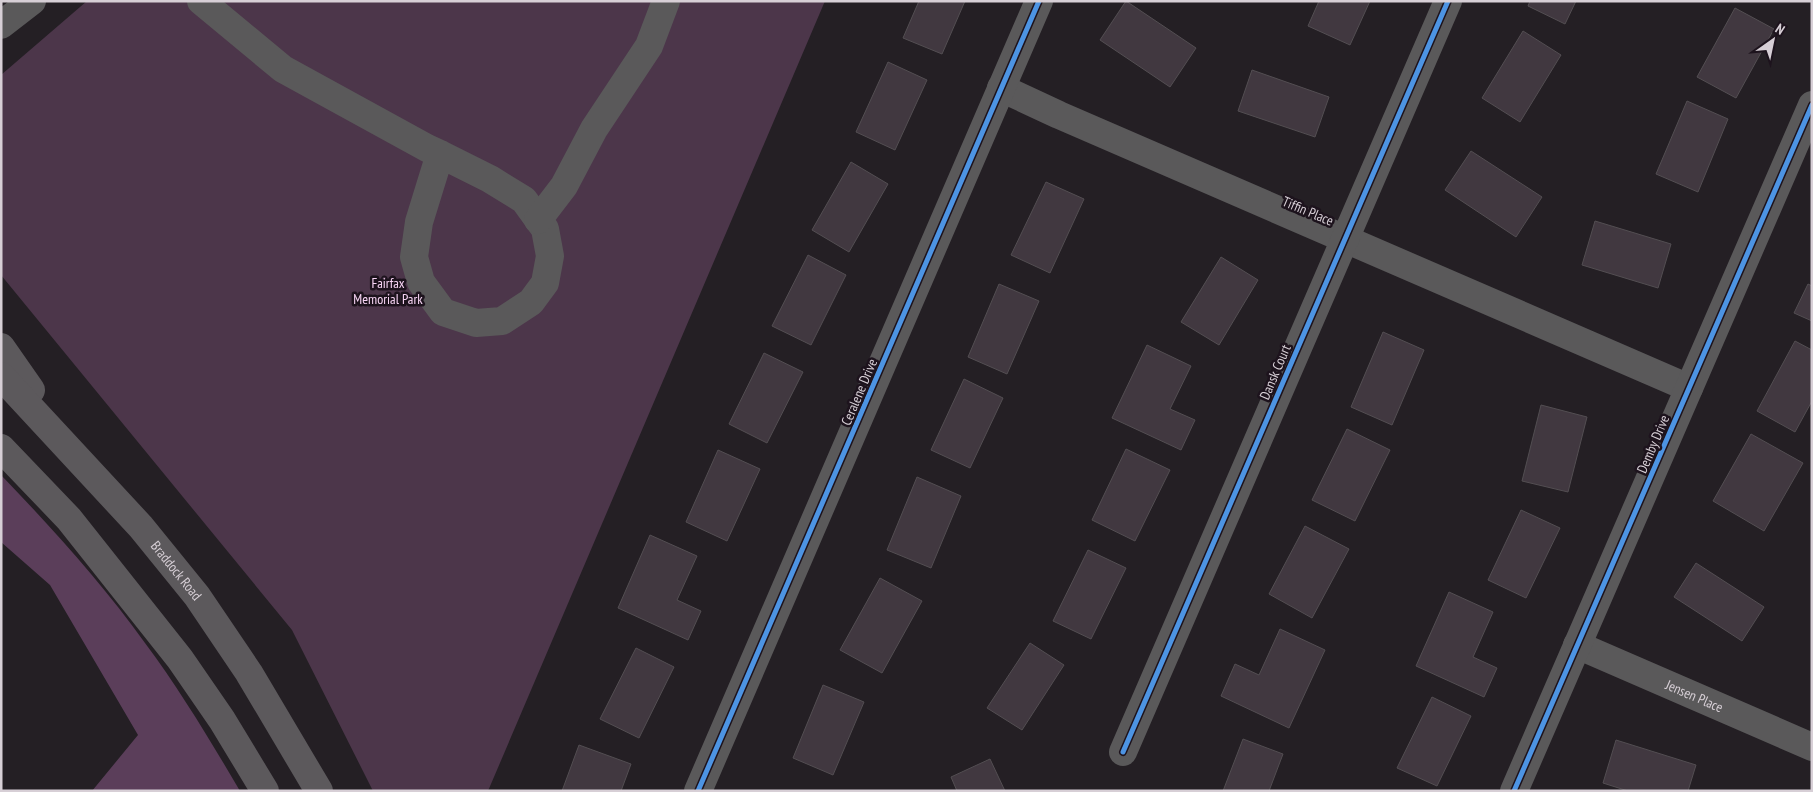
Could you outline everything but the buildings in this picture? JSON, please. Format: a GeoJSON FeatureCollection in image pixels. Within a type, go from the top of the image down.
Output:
{"type":"FeatureCollection","features":[{"type":"Feature","properties":{"kind":"main road"},"geometry":{"type":"LineString","coordinates":[[1,347],[83,462]]}},
{"type":"Feature","properties":{"kind":"main road","name":"Braddock Road"},"geometry":{"type":"LineString","coordinates":[[1,376],[83,462],[141,527],[197,596],[249,673],[319,791]]}},
{"type":"Feature","properties":{"kind":"main road"},"geometry":{"type":"LineString","coordinates":[[1,448],[69,519],[180,659],[222,720],[265,791]]}},
{"type":"Feature","properties":{"kind":"street"},"geometry":{"type":"LineString","coordinates":[[1,25],[32,1]]}},
{"type":"Feature","properties":{"kind":"street"},"geometry":{"type":"LineString","coordinates":[[201,1],[283,69],[490,179],[524,200],[545,229],[550,256],[545,283],[531,302],[502,320],[476,323],[443,312],[421,282],[414,257],[419,222],[440,154]]}},
{"type":"Feature","properties":{"kind":"street"},"geometry":{"type":"LineString","coordinates":[[538,220],[564,186],[594,129],[649,46],[666,1]]}},
{"type":"Feature","properties":{"kind":"street","name":"Ceralene Drive"},"geometry":{"type":"LineString","coordinates":[[698,791],[1039,1]]}},
{"type":"Feature","properties":{"kind":"street","name":"Dansk Court"},"geometry":{"type":"LineString","coordinates":[[1123,752],[1448,1]]}},
{"type":"Feature","properties":{"kind":"street","name":"Tiffin Place"},"geometry":{"type":"LineString","coordinates":[[1001,88],[1689,388]]}},
{"type":"Feature","properties":{"kind":"street","name":"Demby Drive"},"geometry":{"type":"LineString","coordinates":[[1514,791],[1812,105]]}},
{"type":"Feature","properties":{"kind":"street","name":"Jensen Place"},"geometry":{"type":"LineString","coordinates":[[1577,645],[1812,746]]}},
{"type":"Feature","properties":{"kind":"green space","name":"Fairfax Memorial Park"},"geometry":{"type":"Polygon","coordinates":[[[87,1],[825,1],[488,791],[373,791],[292,630],[1,275],[1,75],[87,1]]]}},
{"type":"Feature","properties":{"kind":"shaded area"},"geometry":{"type":"Polygon","coordinates":[[[1,475],[76,556],[129,621],[183,697],[240,791],[92,791],[138,735],[50,585],[1,542],[1,475]]]}},
{"type":"Feature","properties":{"kind":"cycle path"},"geometry":{"type":"LineString","coordinates":[[698,791],[1039,1]]}},
{"type":"Feature","properties":{"kind":"cycle path"},"geometry":{"type":"LineString","coordinates":[[1123,752],[1448,1]]}},
{"type":"Feature","properties":{"kind":"cycle path"},"geometry":{"type":"LineString","coordinates":[[1514,791],[1812,105]]}}]}
